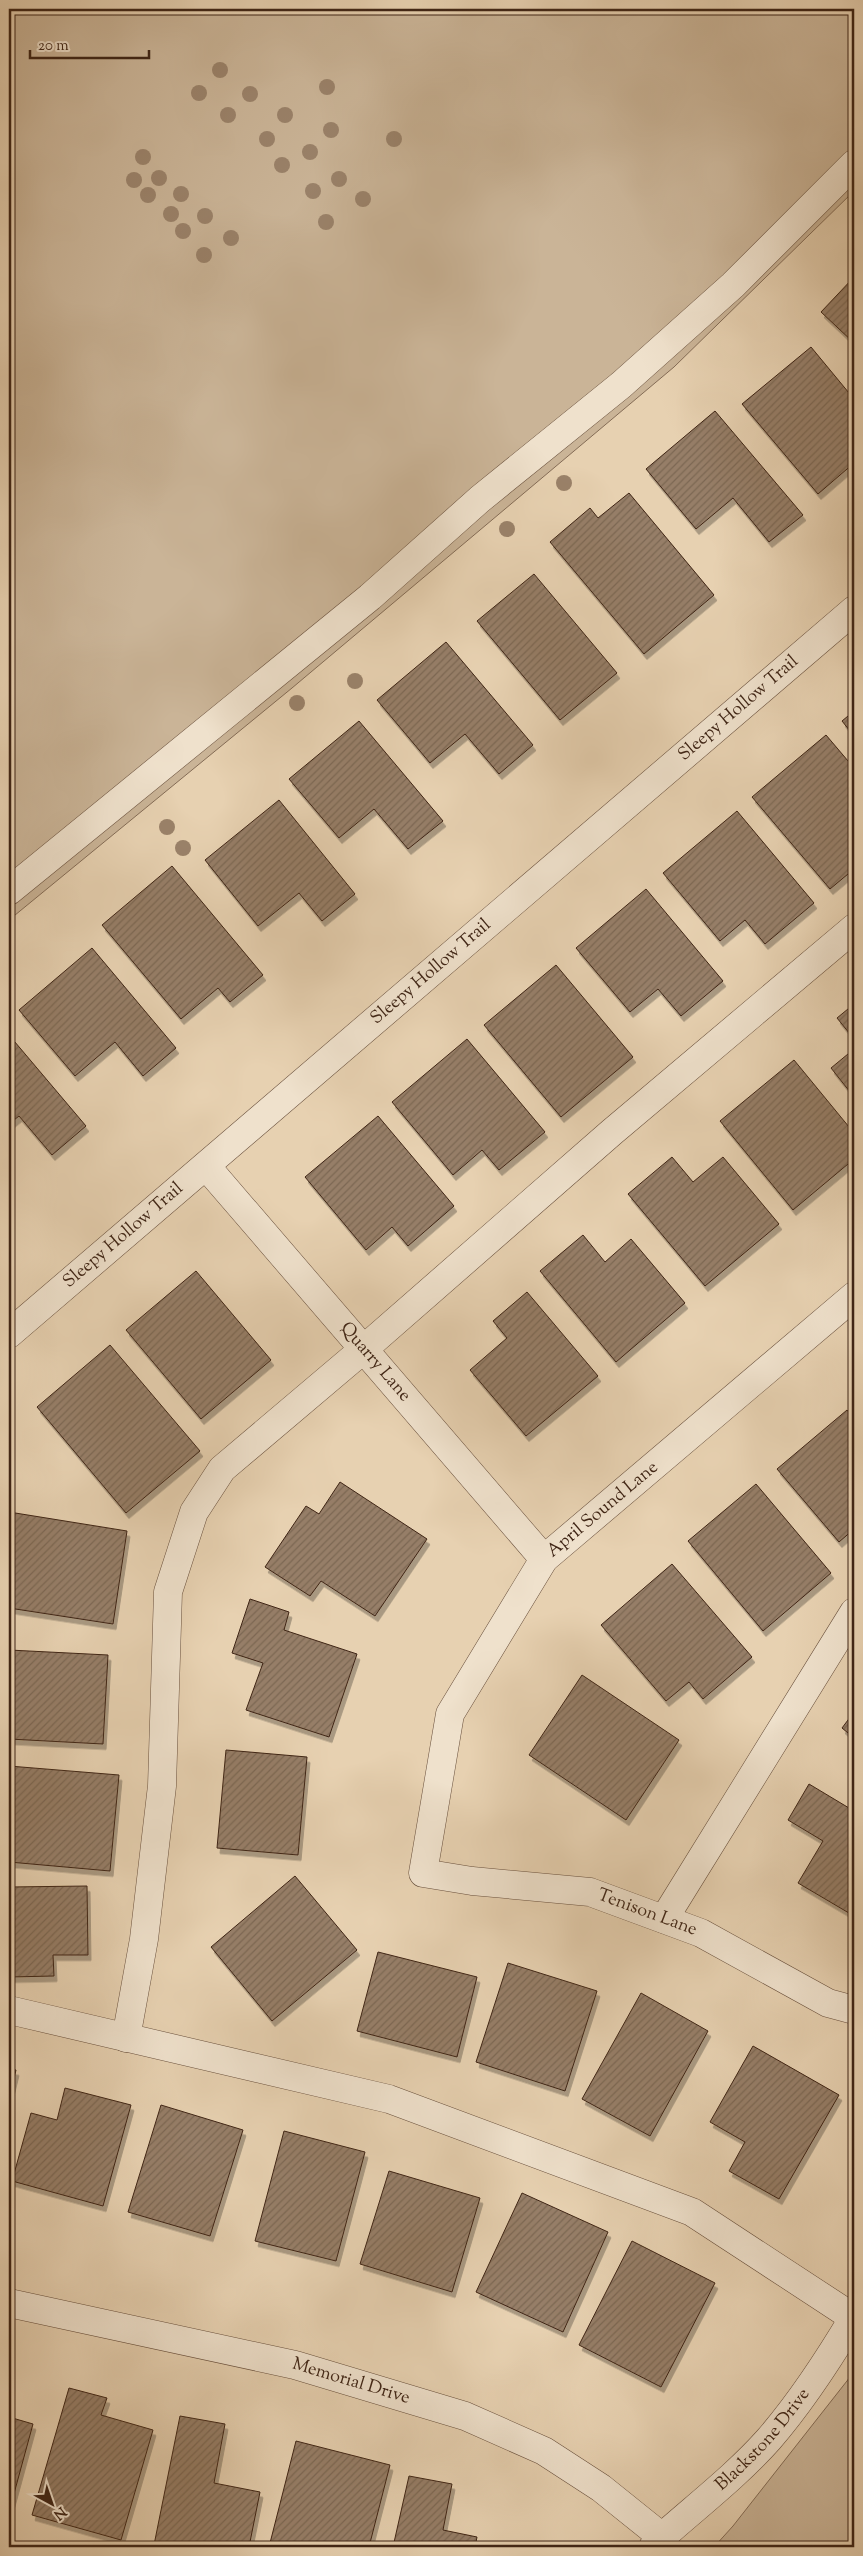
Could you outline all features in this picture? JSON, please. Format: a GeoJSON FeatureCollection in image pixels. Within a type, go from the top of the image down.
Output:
{"type":"FeatureCollection","features":[{"type":"Feature","properties":{"kind":"street"},"geometry":{"type":"LineString","coordinates":[[9,891],[370,597],[480,499],[621,385],[733,285],[854,164]]}},
{"type":"Feature","properties":{"kind":"street","name":"Sleepy Hollow Trail"},"geometry":{"type":"LineString","coordinates":[[9,1334],[854,610]]}},
{"type":"Feature","properties":{"kind":"street"},"geometry":{"type":"LineString","coordinates":[[126,2038],[144,1939],[162,1786],[168,1592],[194,1512],[222,1469],[365,1348],[620,1126],[854,928]]}},
{"type":"Feature","properties":{"kind":"street","name":"Quarry Lane"},"geometry":{"type":"LineString","coordinates":[[206,1166],[365,1348],[544,1559]]}},
{"type":"Feature","properties":{"kind":"street","name":"April Sound Lane"},"geometry":{"type":"LineString","coordinates":[[422,1872],[450,1714],[544,1559],[854,1296]]}},
{"type":"Feature","properties":{"kind":"street"},"geometry":{"type":"LineString","coordinates":[[664,1919],[854,1612]]}},
{"type":"Feature","properties":{"kind":"street","name":"Tenison Lane"},"geometry":{"type":"LineString","coordinates":[[422,1872],[472,1881],[590,1892],[701,1933],[828,2003],[854,2010]]}},
{"type":"Feature","properties":{"kind":"street"},"geometry":{"type":"LineString","coordinates":[[9,2010],[389,2099],[692,2212],[854,2317]]}},
{"type":"Feature","properties":{"kind":"street","name":"Memorial Drive"},"geometry":{"type":"LineString","coordinates":[[9,2302],[295,2365],[465,2416],[544,2451],[601,2488],[657,2542]]}},
{"type":"Feature","properties":{"kind":"street","name":"Blackstone Drive"},"geometry":{"type":"LineString","coordinates":[[657,2542],[740,2468],[769,2439],[803,2394],[854,2317]]}},
{"type":"Feature","properties":{"kind":"shaded area"},"geometry":{"type":"Polygon","coordinates":[[[9,9],[854,9],[854,191],[674,367],[292,688],[9,920],[9,9]]]}},
{"type":"Feature","properties":{"kind":"shaded area"},"geometry":{"type":"Polygon","coordinates":[[[854,2372],[854,2547],[714,2547],[733,2526],[854,2372]]]}},
{"type":"Feature","properties":{"kind":"building"},"geometry":{"type":"Polygon","coordinates":[[[854,277],[854,343],[821,312],[854,277]]]}},
{"type":"Feature","properties":{"kind":"building"},"geometry":{"type":"Polygon","coordinates":[[[811,347],[854,399],[854,463],[818,494],[742,404],[811,347]]]}},
{"type":"Feature","properties":{"kind":"building"},"geometry":{"type":"Polygon","coordinates":[[[715,411],[803,515],[769,542],[733,498],[696,529],[646,469],[715,411]]]}},
{"type":"Feature","properties":{"kind":"building"},"geometry":{"type":"Polygon","coordinates":[[[629,493],[714,595],[644,654],[550,542],[590,508],[598,518],[629,493]]]}},
{"type":"Feature","properties":{"kind":"building"},"geometry":{"type":"Polygon","coordinates":[[[534,574],[617,673],[560,720],[477,621],[534,574]]]}},
{"type":"Feature","properties":{"kind":"building"},"geometry":{"type":"Polygon","coordinates":[[[446,642],[533,745],[499,774],[465,734],[430,763],[377,700],[446,642]]]}},
{"type":"Feature","properties":{"kind":"building"},"geometry":{"type":"Polygon","coordinates":[[[854,711],[854,736],[842,721],[854,711]]]}},
{"type":"Feature","properties":{"kind":"building"},"geometry":{"type":"Polygon","coordinates":[[[359,721],[443,821],[408,849],[374,809],[339,838],[289,779],[359,721]]]}},
{"type":"Feature","properties":{"kind":"building"},"geometry":{"type":"Polygon","coordinates":[[[826,735],[854,768],[854,869],[830,889],[752,797],[826,735]]]}},
{"type":"Feature","properties":{"kind":"building"},"geometry":{"type":"Polygon","coordinates":[[[279,800],[355,894],[322,921],[299,893],[258,926],[205,860],[279,800]]]}},
{"type":"Feature","properties":{"kind":"building"},"geometry":{"type":"Polygon","coordinates":[[[737,811],[814,903],[765,944],[745,920],[720,941],[663,873],[737,811]]]}},
{"type":"Feature","properties":{"kind":"building"},"geometry":{"type":"Polygon","coordinates":[[[172,866],[263,975],[230,1002],[218,988],[181,1019],[102,925],[172,866]]]}},
{"type":"Feature","properties":{"kind":"building"},"geometry":{"type":"Polygon","coordinates":[[[646,889],[723,981],[681,1016],[658,989],[630,1012],[576,948],[646,889]]]}},
{"type":"Feature","properties":{"kind":"building"},"geometry":{"type":"Polygon","coordinates":[[[92,948],[176,1048],[143,1076],[115,1042],[75,1076],[19,1010],[92,948]]]}},
{"type":"Feature","properties":{"kind":"building"},"geometry":{"type":"Polygon","coordinates":[[[556,965],[633,1057],[561,1117],[484,1025],[556,965]]]}},
{"type":"Feature","properties":{"kind":"building"},"geometry":{"type":"Polygon","coordinates":[[[854,1004],[854,1039],[837,1018],[854,1004]]]}},
{"type":"Feature","properties":{"kind":"building"},"geometry":{"type":"Polygon","coordinates":[[[9,1035],[86,1126],[52,1155],[19,1116],[9,1124],[9,1035]]]}},
{"type":"Feature","properties":{"kind":"building"},"geometry":{"type":"Polygon","coordinates":[[[467,1039],[545,1132],[499,1170],[482,1150],[453,1175],[392,1102],[467,1039]]]}},
{"type":"Feature","properties":{"kind":"building"},"geometry":{"type":"Polygon","coordinates":[[[854,1049],[854,1097],[831,1068],[854,1049]]]}},
{"type":"Feature","properties":{"kind":"building"},"geometry":{"type":"Polygon","coordinates":[[[794,1060],[854,1133],[854,1159],[793,1210],[720,1121],[794,1060]]]}},
{"type":"Feature","properties":{"kind":"building"},"geometry":{"type":"Polygon","coordinates":[[[378,1116],[454,1206],[408,1246],[392,1227],[366,1250],[305,1177],[378,1116]]]}},
{"type":"Feature","properties":{"kind":"building"},"geometry":{"type":"Polygon","coordinates":[[[672,1157],[693,1182],[723,1157],[779,1224],[705,1286],[628,1194],[672,1157]]]}},
{"type":"Feature","properties":{"kind":"building"},"geometry":{"type":"Polygon","coordinates":[[[583,1235],[605,1262],[631,1239],[685,1303],[616,1362],[540,1271],[583,1235]]]}},
{"type":"Feature","properties":{"kind":"building"},"geometry":{"type":"Polygon","coordinates":[[[196,1271],[271,1360],[201,1419],[126,1330],[196,1271]]]}},
{"type":"Feature","properties":{"kind":"building"},"geometry":{"type":"Polygon","coordinates":[[[527,1292],[598,1376],[526,1436],[470,1370],[507,1338],[493,1321],[527,1292]]]}},
{"type":"Feature","properties":{"kind":"building"},"geometry":{"type":"Polygon","coordinates":[[[110,1345],[200,1451],[126,1513],[37,1407],[110,1345]]]}},
{"type":"Feature","properties":{"kind":"building"},"geometry":{"type":"Polygon","coordinates":[[[847,1410],[854,1418],[854,1529],[839,1542],[777,1469],[847,1410]]]}},
{"type":"Feature","properties":{"kind":"building"},"geometry":{"type":"Polygon","coordinates":[[[340,1482],[427,1539],[375,1616],[321,1581],[310,1596],[265,1567],[306,1506],[319,1514],[340,1482]]]}},
{"type":"Feature","properties":{"kind":"building"},"geometry":{"type":"Polygon","coordinates":[[[756,1484],[831,1573],[763,1631],[688,1541],[756,1484]]]}},
{"type":"Feature","properties":{"kind":"building"},"geometry":{"type":"Polygon","coordinates":[[[9,1512],[127,1531],[113,1624],[9,1608],[9,1512]]]}},
{"type":"Feature","properties":{"kind":"building"},"geometry":{"type":"Polygon","coordinates":[[[672,1564],[752,1657],[703,1699],[689,1682],[666,1701],[601,1625],[672,1564]]]}},
{"type":"Feature","properties":{"kind":"building"},"geometry":{"type":"Polygon","coordinates":[[[250,1599],[289,1612],[284,1630],[357,1654],[329,1737],[246,1710],[263,1663],[232,1653],[250,1599]]]}},
{"type":"Feature","properties":{"kind":"building"},"geometry":{"type":"Polygon","coordinates":[[[9,1650],[108,1655],[103,1744],[9,1739],[9,1650]]]}},
{"type":"Feature","properties":{"kind":"building"},"geometry":{"type":"Polygon","coordinates":[[[582,1675],[679,1740],[626,1820],[529,1755],[582,1675]]]}},
{"type":"Feature","properties":{"kind":"building"},"geometry":{"type":"Polygon","coordinates":[[[854,1712],[854,1738],[842,1728],[854,1712]]]}},
{"type":"Feature","properties":{"kind":"building"},"geometry":{"type":"Polygon","coordinates":[[[226,1750],[307,1757],[298,1855],[217,1848],[226,1750]]]}},
{"type":"Feature","properties":{"kind":"building"},"geometry":{"type":"Polygon","coordinates":[[[9,1766],[119,1775],[110,1871],[9,1862],[9,1766]]]}},
{"type":"Feature","properties":{"kind":"building"},"geometry":{"type":"Polygon","coordinates":[[[809,1784],[854,1811],[854,1916],[798,1883],[823,1841],[788,1820],[809,1784]]]}},
{"type":"Feature","properties":{"kind":"building"},"geometry":{"type":"Polygon","coordinates":[[[295,1876],[357,1950],[272,2021],[211,1947],[295,1876]]]}},
{"type":"Feature","properties":{"kind":"building"},"geometry":{"type":"Polygon","coordinates":[[[87,1886],[88,1955],[53,1955],[54,1976],[9,1977],[9,1887],[87,1886]]]}},
{"type":"Feature","properties":{"kind":"building"},"geometry":{"type":"Polygon","coordinates":[[[378,1952],[477,1977],[457,2057],[357,2031],[378,1952]]]}},
{"type":"Feature","properties":{"kind":"building"},"geometry":{"type":"Polygon","coordinates":[[[508,1963],[597,1991],[565,2091],[476,2062],[508,1963]]]}},
{"type":"Feature","properties":{"kind":"building"},"geometry":{"type":"Polygon","coordinates":[[[641,1993],[708,2031],[650,2136],[582,2099],[641,1993]]]}},
{"type":"Feature","properties":{"kind":"building"},"geometry":{"type":"Polygon","coordinates":[[[753,2046],[839,2095],[779,2199],[729,2171],[745,2142],[710,2122],[753,2046]]]}},
{"type":"Feature","properties":{"kind":"building"},"geometry":{"type":"Polygon","coordinates":[[[9,2069],[16,2070],[9,2099],[9,2069]]]}},
{"type":"Feature","properties":{"kind":"building"},"geometry":{"type":"Polygon","coordinates":[[[65,2088],[131,2105],[103,2206],[12,2181],[31,2113],[57,2120],[65,2088]]]}},
{"type":"Feature","properties":{"kind":"building"},"geometry":{"type":"Polygon","coordinates":[[[161,2105],[243,2130],[210,2236],[128,2212],[161,2105]]]}},
{"type":"Feature","properties":{"kind":"building"},"geometry":{"type":"Polygon","coordinates":[[[284,2131],[365,2152],[336,2261],[255,2241],[284,2131]]]}},
{"type":"Feature","properties":{"kind":"building"},"geometry":{"type":"Polygon","coordinates":[[[389,2171],[480,2198],[452,2292],[360,2264],[389,2171]]]}},
{"type":"Feature","properties":{"kind":"building"},"geometry":{"type":"Polygon","coordinates":[[[522,2193],[608,2232],[563,2332],[476,2292],[522,2193]]]}},
{"type":"Feature","properties":{"kind":"building"},"geometry":{"type":"Polygon","coordinates":[[[632,2241],[715,2283],[661,2387],[579,2345],[632,2241]]]}},
{"type":"Feature","properties":{"kind":"building"},"geometry":{"type":"Polygon","coordinates":[[[69,2388],[107,2398],[101,2415],[153,2430],[121,2540],[32,2515],[69,2388]]]}},
{"type":"Feature","properties":{"kind":"building"},"geometry":{"type":"Polygon","coordinates":[[[180,2416],[225,2424],[214,2483],[260,2492],[249,2547],[168,2547],[154,2545],[180,2416]]]}},
{"type":"Feature","properties":{"kind":"building"},"geometry":{"type":"Polygon","coordinates":[[[9,2417],[33,2424],[9,2512],[9,2417]]]}},
{"type":"Feature","properties":{"kind":"building"},"geometry":{"type":"Polygon","coordinates":[[[296,2441],[390,2465],[369,2547],[269,2547],[296,2441]]]}},
{"type":"Feature","properties":{"kind":"building"},"geometry":{"type":"Polygon","coordinates":[[[409,2476],[452,2484],[443,2530],[477,2537],[475,2547],[393,2547],[409,2476]]]}}]}
